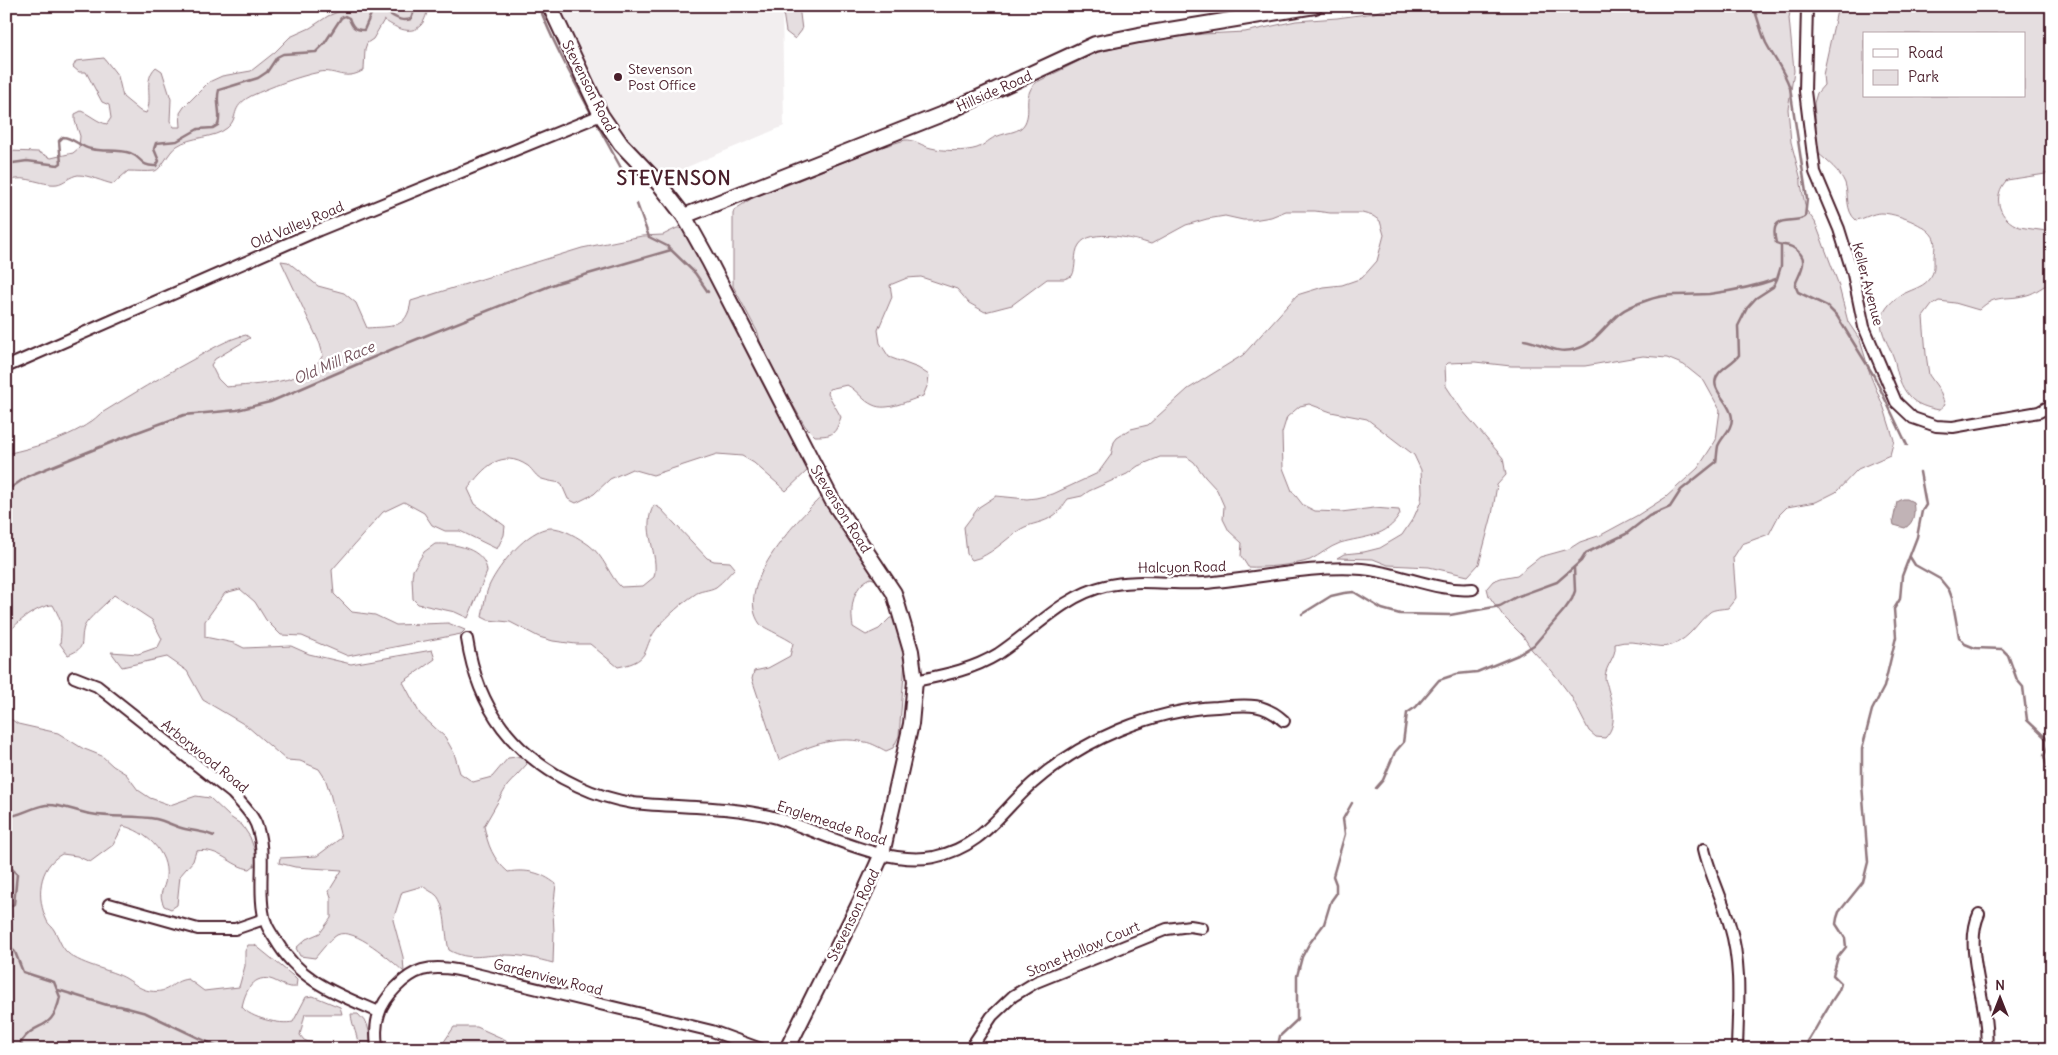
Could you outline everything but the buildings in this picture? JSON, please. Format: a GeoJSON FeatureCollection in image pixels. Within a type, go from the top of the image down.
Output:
{"type":"FeatureCollection","features":[{"type":"Feature","properties":{"kind":"street","name":"Stevenson Road"},"geometry":{"type":"LineString","coordinates":[[550,6],[601,115],[621,144],[660,185],[684,216],[828,493],[894,593],[908,637],[915,681],[911,724],[882,854],[787,1049]]}},
{"type":"Feature","properties":{"kind":"street","name":"Hillside Road"},"geometry":{"type":"LineString","coordinates":[[684,216],[945,113],[1095,44],[1315,6]]}},
{"type":"Feature","properties":{"kind":"street","name":"Keller Avenue"},"geometry":{"type":"LineString","coordinates":[[1807,6],[1805,91],[1815,172],[1839,229],[1853,274],[1864,327],[1896,402],[1913,418],[1936,426],[1953,426],[2039,412],[2052,405]]}},
{"type":"Feature","properties":{"kind":"street","name":"Old Valley Road"},"geometry":{"type":"LineString","coordinates":[[6,367],[319,230],[601,115]]}},
{"type":"Feature","properties":{"kind":"street","name":"Halcyon Road"},"geometry":{"type":"LineString","coordinates":[[915,681],[947,675],[970,668],[1010,646],[1071,600],[1088,591],[1106,585],[1127,582],[1206,582],[1341,568],[1364,569],[1452,589],[1473,589]]}},
{"type":"Feature","properties":{"kind":"street","name":"Englemeade Road"},"geometry":{"type":"LineString","coordinates":[[467,639],[478,683],[500,725],[534,762],[560,778],[608,798],[632,802],[727,810],[776,818],[882,854],[910,858],[933,857],[964,847],[985,833],[1033,783],[1066,759],[1112,734],[1138,724],[1186,711],[1240,706],[1259,706],[1273,710],[1284,721]]}},
{"type":"Feature","properties":{"kind":"street","name":"Arborwood Road"},"geometry":{"type":"LineString","coordinates":[[74,677],[97,686],[232,794],[247,810],[256,824],[260,839],[262,911],[264,919],[277,943],[292,964],[308,977],[329,991],[379,1012]]}},
{"type":"Feature","properties":{"kind":"street"},"geometry":{"type":"LineString","coordinates":[[1704,848],[1712,878],[1727,914],[1738,959],[1739,996],[1736,1049]]}},
{"type":"Feature","properties":{"kind":"street"},"geometry":{"type":"LineString","coordinates":[[108,904],[198,929],[235,929],[264,919]]}},
{"type":"Feature","properties":{"kind":"street"},"geometry":{"type":"LineString","coordinates":[[1979,914],[1974,926],[1974,948],[1986,1018],[1986,1049]]}},
{"type":"Feature","properties":{"kind":"street","name":"Stone Hollow Court"},"geometry":{"type":"LineString","coordinates":[[970,1049],[992,1016],[1013,996],[1036,982],[1167,929],[1190,926],[1202,928]]}},
{"type":"Feature","properties":{"kind":"street","name":"Gardenview Road"},"geometry":{"type":"LineString","coordinates":[[379,1012],[395,990],[413,974],[422,970],[443,968],[476,974],[712,1030],[761,1049]]}},
{"type":"Feature","properties":{"kind":"street"},"geometry":{"type":"LineString","coordinates":[[377,1049],[379,1012]]}},
{"type":"Feature","properties":{"kind":"shaded area"},"geometry":{"type":"Polygon","coordinates":[[[556,6],[782,6],[784,126],[661,178],[623,140],[556,6]]]}},
{"type":"Feature","properties":{"kind":"shaded area"},"geometry":{"type":"Polygon","coordinates":[[[1903,499],[1913,502],[1914,509],[1911,523],[1905,528],[1894,525],[1893,521],[1897,502],[1903,499]]]}},
{"type":"Feature","properties":{"kind":"green space"},"geometry":{"type":"Polygon","coordinates":[[[352,6],[429,6],[422,23],[412,30],[402,29],[384,20],[373,39],[367,43],[364,70],[351,75],[320,72],[285,82],[251,96],[244,100],[237,108],[231,124],[222,132],[177,146],[158,170],[128,171],[113,184],[78,175],[57,184],[25,179],[12,180],[6,183],[6,152],[38,152],[51,158],[73,153],[79,148],[80,136],[75,121],[75,114],[81,111],[107,124],[111,118],[109,105],[102,102],[86,72],[79,72],[73,67],[76,61],[104,58],[118,76],[123,97],[140,111],[146,113],[149,102],[150,78],[156,67],[162,71],[171,99],[170,121],[174,127],[181,127],[180,113],[209,82],[222,76],[251,71],[290,37],[310,28],[328,16],[352,6]]]}},
{"type":"Feature","properties":{"kind":"green space"},"geometry":{"type":"Polygon","coordinates":[[[782,6],[799,6],[802,30],[795,39],[786,32],[782,6]]]}},
{"type":"Feature","properties":{"kind":"green space"},"geometry":{"type":"Polygon","coordinates":[[[1392,6],[1791,6],[1789,18],[1794,71],[1788,109],[1791,142],[1801,180],[1806,210],[1815,222],[1838,283],[1848,322],[1860,340],[1894,440],[1890,455],[1858,469],[1836,492],[1816,502],[1787,507],[1779,515],[1769,534],[1742,544],[1733,558],[1736,598],[1728,608],[1710,612],[1689,634],[1672,645],[1660,646],[1631,642],[1615,644],[1614,653],[1605,678],[1611,702],[1613,721],[1612,727],[1605,738],[1596,737],[1589,731],[1571,696],[1552,671],[1532,650],[1523,636],[1504,617],[1489,596],[1487,588],[1493,581],[1517,575],[1540,557],[1569,549],[1580,542],[1601,535],[1638,515],[1666,497],[1698,468],[1716,440],[1720,410],[1704,381],[1684,365],[1667,358],[1643,356],[1585,366],[1511,366],[1475,362],[1448,363],[1445,366],[1446,386],[1462,410],[1503,458],[1506,475],[1497,485],[1492,515],[1479,564],[1468,576],[1429,567],[1388,565],[1373,559],[1337,558],[1344,554],[1380,548],[1402,535],[1414,517],[1421,501],[1421,470],[1414,455],[1367,419],[1331,412],[1309,404],[1300,406],[1287,417],[1282,433],[1283,468],[1292,491],[1303,505],[1315,511],[1341,512],[1374,508],[1399,510],[1400,514],[1389,528],[1374,535],[1340,543],[1304,562],[1279,566],[1248,567],[1241,556],[1242,543],[1229,531],[1223,519],[1224,506],[1217,490],[1194,462],[1187,457],[1160,457],[1138,466],[1127,474],[1082,496],[1068,499],[1058,512],[1049,518],[1021,529],[985,555],[972,560],[967,554],[964,527],[979,507],[996,496],[1027,499],[1053,494],[1098,473],[1111,455],[1117,438],[1131,429],[1148,425],[1188,389],[1243,355],[1297,295],[1323,287],[1342,285],[1362,278],[1377,261],[1384,235],[1380,221],[1373,216],[1362,213],[1286,211],[1271,217],[1253,220],[1225,216],[1207,219],[1186,225],[1151,244],[1113,236],[1102,235],[1093,237],[1079,245],[1072,276],[1064,279],[1047,279],[1012,305],[985,312],[969,303],[957,289],[921,277],[907,278],[890,285],[892,297],[878,330],[880,343],[889,357],[918,368],[929,375],[928,384],[923,396],[891,406],[879,407],[869,403],[847,385],[829,389],[828,394],[841,417],[833,433],[826,435],[815,436],[805,426],[780,382],[760,342],[758,333],[733,286],[734,210],[760,193],[782,187],[875,149],[905,140],[942,150],[960,151],[977,148],[995,137],[1020,129],[1023,126],[1028,113],[1029,93],[1035,83],[1095,53],[1145,41],[1203,34],[1245,32],[1296,21],[1374,13],[1392,6]]]}},
{"type":"Feature","properties":{"kind":"green space"},"geometry":{"type":"Polygon","coordinates":[[[1838,6],[2052,6],[2052,173],[2007,180],[1999,193],[1999,200],[2002,213],[2013,224],[2020,227],[2052,232],[2052,283],[2033,293],[2020,297],[1996,299],[1979,310],[1955,303],[1939,301],[1932,305],[1923,317],[1929,375],[1939,389],[1945,405],[1939,410],[1919,404],[1906,392],[1881,325],[1884,312],[1895,299],[1925,283],[1931,276],[1934,266],[1934,239],[1926,229],[1894,215],[1878,213],[1856,220],[1850,212],[1843,179],[1818,153],[1814,103],[1817,93],[1824,85],[1823,75],[1838,6]]]}},
{"type":"Feature","properties":{"kind":"green space"},"geometry":{"type":"Polygon","coordinates":[[[677,228],[685,228],[764,385],[798,444],[808,470],[786,491],[754,463],[742,456],[717,454],[653,475],[632,469],[610,479],[594,494],[576,503],[568,499],[561,483],[540,478],[528,466],[518,461],[501,460],[486,468],[468,489],[475,504],[505,526],[504,535],[497,549],[460,531],[445,531],[432,525],[424,513],[404,502],[383,512],[332,570],[334,594],[352,612],[375,615],[396,625],[448,623],[465,630],[461,634],[348,656],[302,636],[281,635],[266,620],[255,602],[240,589],[225,593],[205,621],[205,637],[234,643],[244,648],[291,646],[309,654],[351,664],[432,650],[435,659],[403,682],[420,714],[445,737],[454,753],[460,773],[473,782],[492,777],[508,758],[524,756],[527,764],[507,786],[484,826],[492,852],[498,862],[508,872],[533,872],[556,884],[553,911],[553,963],[512,955],[470,957],[449,950],[442,905],[435,894],[423,886],[402,892],[393,920],[403,957],[404,972],[372,946],[353,935],[337,935],[315,958],[300,956],[296,948],[306,939],[320,933],[331,918],[331,897],[329,891],[342,870],[295,867],[279,863],[280,858],[317,856],[341,838],[325,778],[319,769],[300,761],[286,760],[247,726],[203,700],[187,671],[167,657],[122,667],[111,652],[138,654],[158,647],[162,639],[152,620],[114,595],[93,615],[84,627],[82,644],[78,650],[68,655],[60,644],[61,623],[53,605],[36,610],[11,630],[6,654],[6,454],[56,440],[80,429],[100,414],[170,372],[232,339],[246,335],[250,338],[215,359],[211,365],[218,379],[226,387],[293,378],[316,365],[323,355],[320,344],[281,261],[288,262],[318,286],[344,293],[356,303],[367,328],[383,327],[397,325],[402,322],[409,310],[411,301],[582,248],[642,236],[663,235],[677,228]]]}},
{"type":"Feature","properties":{"kind":"green space"},"geometry":{"type":"Polygon","coordinates":[[[821,497],[827,500],[845,532],[885,589],[878,581],[871,578],[860,586],[852,606],[853,627],[866,635],[879,629],[890,618],[897,618],[904,648],[905,662],[899,736],[893,748],[886,751],[868,743],[842,740],[810,747],[779,760],[752,679],[754,671],[768,668],[790,656],[793,643],[760,624],[754,609],[755,592],[761,574],[771,556],[797,522],[821,497]]]}},
{"type":"Feature","properties":{"kind":"green space"},"geometry":{"type":"Polygon","coordinates":[[[654,505],[661,509],[707,558],[714,561],[730,562],[735,568],[716,587],[696,593],[671,613],[653,634],[645,652],[637,661],[618,667],[590,644],[553,641],[539,637],[510,622],[488,620],[482,617],[488,588],[500,567],[524,541],[541,530],[550,528],[565,531],[589,545],[599,555],[621,587],[643,586],[654,577],[655,559],[649,523],[654,505]]]}},
{"type":"Feature","properties":{"kind":"green space"},"geometry":{"type":"Polygon","coordinates":[[[435,544],[459,546],[475,552],[485,564],[487,572],[468,618],[455,612],[418,604],[413,599],[413,570],[424,552],[435,544]]]}},
{"type":"Feature","properties":{"kind":"green space"},"geometry":{"type":"Polygon","coordinates":[[[6,716],[18,724],[58,733],[82,748],[102,756],[126,774],[138,790],[150,798],[170,805],[196,796],[210,798],[230,817],[242,825],[250,837],[257,857],[256,864],[250,869],[237,865],[219,854],[196,851],[193,861],[180,876],[177,905],[171,909],[164,906],[161,897],[166,877],[164,859],[154,844],[139,833],[123,826],[113,845],[90,862],[77,856],[62,854],[48,867],[44,875],[41,884],[41,903],[47,921],[65,950],[77,959],[120,975],[146,990],[162,991],[177,982],[188,979],[204,991],[239,987],[245,966],[245,951],[248,945],[255,945],[297,980],[296,987],[287,986],[266,978],[261,979],[256,981],[248,990],[242,1007],[258,1017],[287,1023],[293,1022],[306,997],[313,996],[340,1007],[342,1014],[305,1014],[300,1035],[304,1040],[318,1046],[319,1049],[6,1049],[6,716]]]}},
{"type":"Feature","properties":{"kind":"green space"},"geometry":{"type":"Polygon","coordinates":[[[351,1014],[358,1014],[367,1024],[374,1049],[358,1049],[351,1014]]]}},
{"type":"Feature","properties":{"kind":"green space"},"geometry":{"type":"Polygon","coordinates":[[[454,1027],[477,1027],[506,1040],[508,1049],[439,1049],[454,1027]]]}},
{"type":"Feature","properties":{"kind":"waterway"},"geometry":{"type":"LineString","coordinates":[[6,164],[27,161],[58,165],[61,163],[59,141],[63,137],[91,149],[130,153],[147,165],[156,166],[159,161],[154,149],[156,143],[177,141],[198,129],[213,128],[218,125],[219,90],[258,78],[267,72],[277,57],[283,54],[316,52],[324,44],[341,18],[345,16],[349,18],[354,27],[364,30],[371,14],[376,9],[401,20],[406,20],[411,19],[416,6]]}},
{"type":"Feature","properties":{"kind":"waterway"},"geometry":{"type":"LineString","coordinates":[[539,6],[557,47],[590,111]]}},
{"type":"Feature","properties":{"kind":"waterway"},"geometry":{"type":"LineString","coordinates":[[1753,6],[1766,43],[1790,88],[1807,199],[1805,217],[1783,221],[1775,227],[1776,243],[1792,247],[1802,256],[1802,270],[1795,285],[1798,292],[1827,306],[1837,316],[1874,376],[1907,445]]}},
{"type":"Feature","properties":{"kind":"waterway"},"geometry":{"type":"LineString","coordinates":[[598,126],[626,177]]}},
{"type":"Feature","properties":{"kind":"waterway","name":"Old Mill Race"},"geometry":{"type":"LineString","coordinates":[[637,204],[649,237],[667,246],[695,273],[708,292]]}},
{"type":"Feature","properties":{"kind":"waterway"},"geometry":{"type":"LineString","coordinates":[[1302,614],[1331,596],[1354,592],[1382,609],[1400,614],[1450,615],[1500,606],[1516,597],[1557,582],[1581,561],[1586,553],[1626,534],[1649,516],[1670,507],[1681,490],[1716,462],[1718,446],[1732,422],[1731,412],[1717,390],[1716,379],[1719,373],[1739,355],[1738,326],[1747,308],[1756,298],[1773,287],[1777,279],[1781,266],[1781,245]]}},
{"type":"Feature","properties":{"kind":"waterway","name":"Old Mill Race"},"geometry":{"type":"LineString","coordinates":[[6,491],[28,476],[184,415],[237,410],[270,402],[395,348],[557,283],[671,250]]}},
{"type":"Feature","properties":{"kind":"waterway"},"geometry":{"type":"LineString","coordinates":[[1524,340],[1555,350],[1576,349],[1594,339],[1623,311],[1641,302],[1663,296],[1726,292],[1776,279]]}},
{"type":"Feature","properties":{"kind":"waterway"},"geometry":{"type":"LineString","coordinates":[[1808,1049],[1808,1041],[1841,983],[1833,975],[1838,957],[1846,947],[1845,938],[1836,924],[1837,918],[1839,912],[1863,882],[1868,862],[1862,784],[1862,749],[1872,710],[1884,687],[1896,637],[1894,609],[1900,599],[1902,576],[1917,537],[1922,511],[1926,505],[1920,472]]}},
{"type":"Feature","properties":{"kind":"waterway"},"geometry":{"type":"LineString","coordinates":[[1910,557],[1915,565],[1940,579],[1949,590],[1959,637],[1965,644],[1975,648],[2002,649],[2008,655],[2017,680],[2023,687],[2027,720],[2050,742],[2044,756],[2052,786]]}},
{"type":"Feature","properties":{"kind":"waterway"},"geometry":{"type":"LineString","coordinates":[[1376,788],[1383,780],[1395,752],[1403,743],[1407,713],[1416,707],[1439,680],[1457,674],[1477,672],[1518,655],[1534,645],[1572,599],[1575,591],[1574,568]]}},
{"type":"Feature","properties":{"kind":"waterway"},"geometry":{"type":"LineString","coordinates":[[1277,1049],[1280,1036],[1297,1020],[1297,976],[1302,957],[1324,924],[1331,901],[1336,894],[1336,884],[1333,876],[1345,834],[1343,819],[1352,803]]}},
{"type":"Feature","properties":{"kind":"waterway"},"geometry":{"type":"LineString","coordinates":[[6,817],[41,806],[52,805],[99,815],[156,819],[181,828],[214,836]]}},
{"type":"Feature","properties":{"kind":"waterway"},"geometry":{"type":"LineString","coordinates":[[2050,845],[2052,831]]}},
{"type":"Feature","properties":{"kind":"waterway"},"geometry":{"type":"LineString","coordinates":[[6,863],[17,874],[14,904],[6,909]]}},
{"type":"Feature","properties":{"kind":"waterway"},"geometry":{"type":"LineString","coordinates":[[6,944],[15,952],[23,972],[54,982],[60,997],[53,1016],[43,1025],[32,1030],[21,1042],[23,1049]]}},
{"type":"Feature","properties":{"kind":"waterway"},"geometry":{"type":"LineString","coordinates":[[58,990],[107,1005],[120,1006],[146,1013],[222,1049]]}},
{"type":"Feature","properties":{"kind":"place","name":"Stevenson Post Office"},"geometry":{"type":"Point","coordinates":[618,77]}},
{"type":"Feature","properties":{"kind":"district","name":"STEVENSON"},"geometry":{"type":"Point","coordinates":[674,178]}}]}
